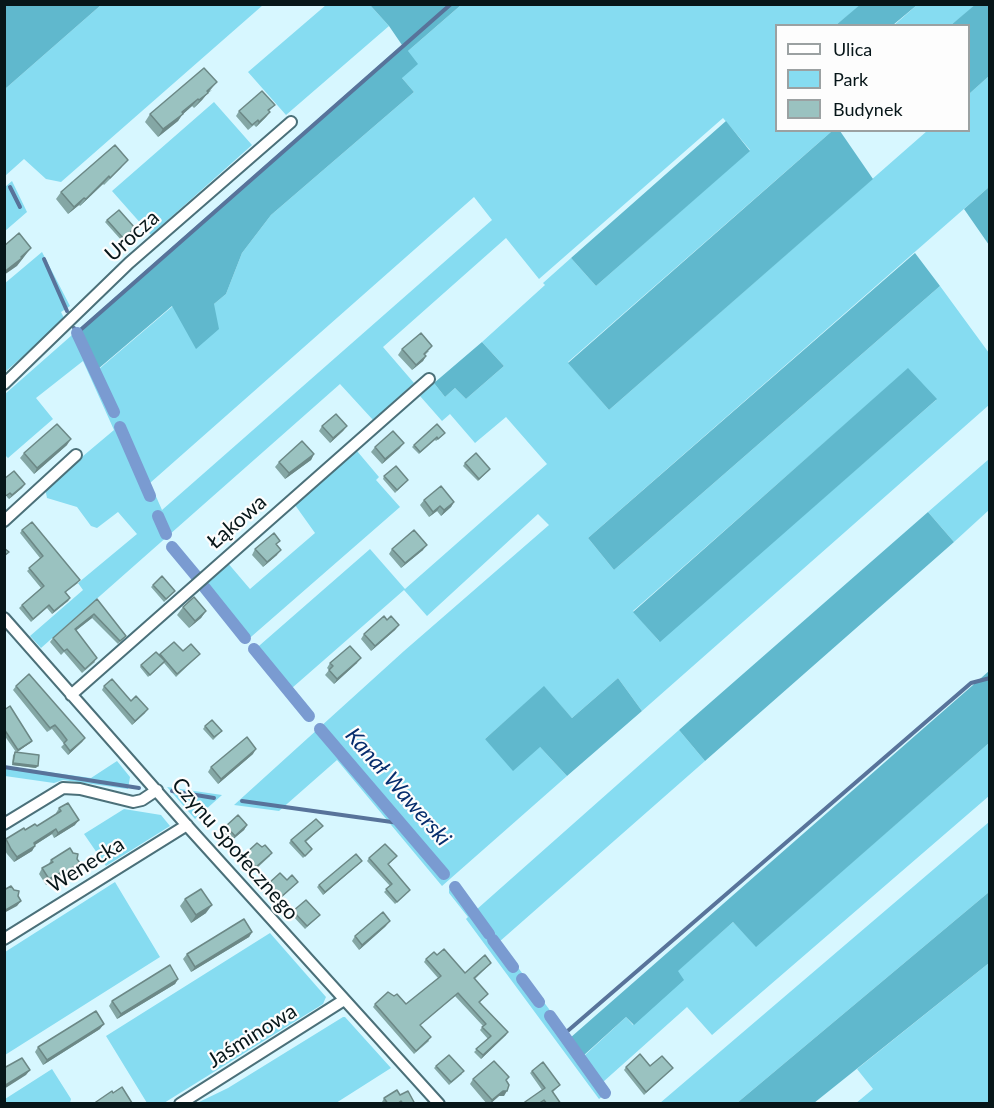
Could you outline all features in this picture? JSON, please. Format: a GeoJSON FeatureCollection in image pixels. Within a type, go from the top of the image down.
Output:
{"type":"FeatureCollection","features":[{"type":"Feature","properties":{"kind":"street","name":"Urocza"},"geometry":{"type":"LineString","coordinates":[[4,384],[129,263],[291,122]]}},
{"type":"Feature","properties":{"kind":"street","name":"Łąkowa"},"geometry":{"type":"LineString","coordinates":[[71,695],[429,379]]}},
{"type":"Feature","properties":{"kind":"street"},"geometry":{"type":"LineString","coordinates":[[4,521],[76,456]]}},
{"type":"Feature","properties":{"kind":"street","name":"Czynu Społecznego"},"geometry":{"type":"LineString","coordinates":[[4,618],[439,1104]]}},
{"type":"Feature","properties":{"kind":"street"},"geometry":{"type":"LineString","coordinates":[[4,824],[63,788],[80,789],[134,802],[142,800],[157,790]]}},
{"type":"Feature","properties":{"kind":"street","name":"Wenecka"},"geometry":{"type":"LineString","coordinates":[[4,939],[187,825]]}},
{"type":"Feature","properties":{"kind":"street","name":"Jaśminowa"},"geometry":{"type":"LineString","coordinates":[[180,1104],[344,1000]]}},
{"type":"Feature","properties":{"kind":"green space"},"geometry":{"type":"Polygon","coordinates":[[[101,5],[263,5],[61,182],[46,179],[24,159],[5,176],[5,89],[101,5]]]}},
{"type":"Feature","properties":{"kind":"green space"},"geometry":{"type":"Polygon","coordinates":[[[326,5],[370,5],[389,26],[286,115],[248,72],[326,5]]]}},
{"type":"Feature","properties":{"kind":"green space"},"geometry":{"type":"Polygon","coordinates":[[[461,5],[861,5],[837,24],[775,24],[775,132],[831,132],[568,362],[609,410],[926,132],[970,132],[970,93],[989,76],[989,187],[588,538],[614,570],[940,286],[989,353],[989,405],[642,711],[618,678],[572,718],[544,687],[485,739],[540,747],[567,776],[442,886],[337,760],[279,811],[234,805],[404,651],[549,525],[538,514],[427,616],[404,590],[292,688],[314,714],[307,720],[252,652],[370,549],[405,589],[547,464],[506,417],[475,443],[450,414],[442,421],[420,396],[434,383],[445,397],[455,388],[466,399],[504,366],[482,342],[571,258],[596,286],[750,150],[723,118],[539,279],[506,238],[383,347],[414,383],[373,420],[340,384],[41,648],[30,636],[83,590],[78,583],[137,534],[118,512],[97,528],[91,526],[77,507],[47,498],[45,488],[114,430],[83,361],[36,398],[53,419],[8,458],[5,455],[5,394],[80,328],[99,369],[173,306],[214,304],[226,294],[242,253],[271,215],[414,92],[402,78],[408,51],[461,5]],[[474,197],[150,483],[162,510],[492,220],[474,197]],[[908,369],[633,611],[659,641],[936,400],[908,369]]]}},
{"type":"Feature","properties":{"kind":"green space"},"geometry":{"type":"Polygon","coordinates":[[[917,5],[976,5],[952,24],[895,24],[917,5]]]}},
{"type":"Feature","properties":{"kind":"green space"},"geometry":{"type":"Polygon","coordinates":[[[214,102],[252,145],[151,235],[112,191],[214,102]]]}},
{"type":"Feature","properties":{"kind":"green space"},"geometry":{"type":"Polygon","coordinates":[[[12,181],[27,212],[5,231],[5,187],[12,181]]]}},
{"type":"Feature","properties":{"kind":"green space"},"geometry":{"type":"Polygon","coordinates":[[[42,252],[70,306],[61,312],[65,320],[5,372],[4,284],[42,252]]]}},
{"type":"Feature","properties":{"kind":"green space"},"geometry":{"type":"Polygon","coordinates":[[[357,451],[379,477],[376,480],[400,507],[244,643],[200,587],[227,562],[250,589],[315,533],[295,505],[357,451]]]}},
{"type":"Feature","properties":{"kind":"green space"},"geometry":{"type":"Polygon","coordinates":[[[989,459],[989,510],[954,542],[928,512],[989,459]]]}},
{"type":"Feature","properties":{"kind":"green space"},"geometry":{"type":"Polygon","coordinates":[[[679,730],[705,761],[499,942],[584,1056],[626,1017],[633,1025],[677,971],[733,922],[756,946],[989,743],[989,796],[712,1035],[687,1007],[603,1082],[610,1091],[599,1099],[466,919],[468,917],[449,893],[449,889],[456,886],[476,910],[679,730]]]}},
{"type":"Feature","properties":{"kind":"green space"},"geometry":{"type":"Polygon","coordinates":[[[117,761],[130,777],[128,789],[63,780],[54,783],[5,776],[5,766],[91,778],[117,761]]]}},
{"type":"Feature","properties":{"kind":"green space"},"geometry":{"type":"Polygon","coordinates":[[[167,787],[222,795],[195,819],[167,787]]]}},
{"type":"Feature","properties":{"kind":"green space"},"geometry":{"type":"Polygon","coordinates":[[[124,809],[161,815],[170,826],[106,866],[84,834],[124,809]]]}},
{"type":"Feature","properties":{"kind":"green space"},"geometry":{"type":"Polygon","coordinates":[[[989,822],[989,892],[737,1103],[660,1103],[989,822]]]}},
{"type":"Feature","properties":{"kind":"green space"},"geometry":{"type":"Polygon","coordinates":[[[115,882],[160,957],[5,1055],[5,952],[115,882]]]}},
{"type":"Feature","properties":{"kind":"green space"},"geometry":{"type":"Polygon","coordinates":[[[270,933],[326,997],[323,1004],[164,1103],[147,1103],[106,1036],[270,933]]]}},
{"type":"Feature","properties":{"kind":"green space"},"geometry":{"type":"Polygon","coordinates":[[[989,963],[989,1103],[855,1104],[873,1089],[857,1069],[989,963]]]}},
{"type":"Feature","properties":{"kind":"green space"},"geometry":{"type":"Polygon","coordinates":[[[343,1017],[391,1068],[336,1103],[197,1103],[228,1088],[343,1017]]]}},
{"type":"Feature","properties":{"kind":"green space"},"geometry":{"type":"Polygon","coordinates":[[[52,1069],[71,1099],[70,1103],[5,1103],[5,1099],[52,1069]]]}},
{"type":"Feature","properties":{"kind":"shaded area"},"geometry":{"type":"Polygon","coordinates":[[[5,4],[101,4],[101,5],[5,89],[5,4]]]}},
{"type":"Feature","properties":{"kind":"shaded area"},"geometry":{"type":"Polygon","coordinates":[[[861,4],[917,4],[894,24],[837,24],[861,4]]]}},
{"type":"Feature","properties":{"kind":"shaded area"},"geometry":{"type":"Polygon","coordinates":[[[976,4],[989,5],[989,76],[970,93],[970,24],[952,24],[976,4]]]}},
{"type":"Feature","properties":{"kind":"shaded area"},"geometry":{"type":"Polygon","coordinates":[[[370,5],[461,5],[408,51],[418,64],[402,78],[414,92],[271,215],[242,253],[226,294],[214,304],[219,329],[196,349],[172,306],[98,369],[80,328],[402,45],[370,5]]]}},
{"type":"Feature","properties":{"kind":"shaded area"},"geometry":{"type":"Polygon","coordinates":[[[726,121],[750,151],[596,286],[571,258],[726,121]]]}},
{"type":"Feature","properties":{"kind":"shaded area"},"geometry":{"type":"Polygon","coordinates":[[[831,132],[841,132],[873,179],[609,410],[568,363],[831,132]]]}},
{"type":"Feature","properties":{"kind":"shaded area"},"geometry":{"type":"Polygon","coordinates":[[[989,187],[989,245],[964,209],[989,187]]]}},
{"type":"Feature","properties":{"kind":"shaded area"},"geometry":{"type":"Polygon","coordinates":[[[915,253],[940,286],[614,570],[588,538],[915,253]]]}},
{"type":"Feature","properties":{"kind":"shaded area"},"geometry":{"type":"Polygon","coordinates":[[[482,342],[504,366],[466,399],[455,388],[445,397],[434,383],[482,342]]]}},
{"type":"Feature","properties":{"kind":"shaded area"},"geometry":{"type":"Polygon","coordinates":[[[908,368],[937,399],[660,642],[633,612],[908,368]]]}},
{"type":"Feature","properties":{"kind":"shaded area"},"geometry":{"type":"Polygon","coordinates":[[[928,512],[954,542],[705,761],[679,730],[928,512]]]}},
{"type":"Feature","properties":{"kind":"shaded area"},"geometry":{"type":"Polygon","coordinates":[[[989,671],[989,743],[756,947],[733,922],[678,971],[684,980],[634,1025],[626,1017],[583,1056],[570,1038],[989,671]]]}},
{"type":"Feature","properties":{"kind":"shaded area"},"geometry":{"type":"Polygon","coordinates":[[[618,678],[642,711],[567,776],[540,747],[513,771],[485,739],[544,686],[572,718],[618,678]]]}},
{"type":"Feature","properties":{"kind":"shaded area"},"geometry":{"type":"Polygon","coordinates":[[[989,892],[989,963],[814,1103],[737,1103],[989,892]]]}},
{"type":"Feature","properties":{"kind":"building"},"geometry":{"type":"Polygon","coordinates":[[[204,68],[217,82],[207,91],[208,93],[163,129],[150,114],[204,68]]]}},
{"type":"Feature","properties":{"kind":"building"},"geometry":{"type":"Polygon","coordinates":[[[262,91],[275,105],[259,122],[258,120],[252,125],[239,111],[262,91]]]}},
{"type":"Feature","properties":{"kind":"building"},"geometry":{"type":"Polygon","coordinates":[[[115,145],[128,160],[86,199],[84,198],[74,207],[61,192],[115,145]]]}},
{"type":"Feature","properties":{"kind":"building"},"geometry":{"type":"Polygon","coordinates":[[[119,210],[135,228],[123,238],[107,220],[119,210]]]}},
{"type":"Feature","properties":{"kind":"building"},"geometry":{"type":"Polygon","coordinates":[[[19,233],[31,248],[4,272],[4,246],[19,233]]]}},
{"type":"Feature","properties":{"kind":"building"},"geometry":{"type":"Polygon","coordinates":[[[421,333],[432,346],[424,354],[426,356],[416,365],[402,349],[421,333]]]}},
{"type":"Feature","properties":{"kind":"building"},"geometry":{"type":"Polygon","coordinates":[[[336,414],[347,426],[333,438],[322,426],[336,414]]]}},
{"type":"Feature","properties":{"kind":"building"},"geometry":{"type":"Polygon","coordinates":[[[57,424],[71,439],[37,468],[24,453],[57,424]]]}},
{"type":"Feature","properties":{"kind":"building"},"geometry":{"type":"Polygon","coordinates":[[[437,424],[445,433],[420,452],[414,445],[437,424]]]}},
{"type":"Feature","properties":{"kind":"building"},"geometry":{"type":"Polygon","coordinates":[[[393,431],[404,443],[385,459],[375,447],[393,431]]]}},
{"type":"Feature","properties":{"kind":"building"},"geometry":{"type":"Polygon","coordinates":[[[302,441],[314,454],[289,473],[279,462],[302,441]]]}},
{"type":"Feature","properties":{"kind":"building"},"geometry":{"type":"Polygon","coordinates":[[[476,453],[490,469],[479,479],[465,463],[476,453]]]}},
{"type":"Feature","properties":{"kind":"building"},"geometry":{"type":"Polygon","coordinates":[[[396,466],[408,480],[397,490],[384,476],[396,466]]]}},
{"type":"Feature","properties":{"kind":"building"},"geometry":{"type":"Polygon","coordinates":[[[14,471],[25,484],[12,495],[10,493],[4,497],[4,479],[14,471]]]}},
{"type":"Feature","properties":{"kind":"building"},"geometry":{"type":"Polygon","coordinates":[[[441,486],[454,502],[444,510],[440,506],[433,512],[424,500],[441,486]]]}},
{"type":"Feature","properties":{"kind":"building"},"geometry":{"type":"Polygon","coordinates":[[[32,522],[80,580],[65,592],[70,598],[54,611],[49,605],[33,619],[22,605],[44,586],[29,568],[43,556],[22,530],[32,522]]]}},
{"type":"Feature","properties":{"kind":"building"},"geometry":{"type":"Polygon","coordinates":[[[414,530],[427,545],[405,563],[392,549],[414,530]]]}},
{"type":"Feature","properties":{"kind":"building"},"geometry":{"type":"Polygon","coordinates":[[[274,533],[280,541],[276,544],[281,550],[267,562],[255,549],[274,533]]]}},
{"type":"Feature","properties":{"kind":"building"},"geometry":{"type":"Polygon","coordinates":[[[162,576],[175,591],[166,599],[153,585],[162,576]]]}},
{"type":"Feature","properties":{"kind":"building"},"geometry":{"type":"Polygon","coordinates":[[[194,597],[206,611],[195,621],[183,607],[194,597]]]}},
{"type":"Feature","properties":{"kind":"building"},"geometry":{"type":"Polygon","coordinates":[[[97,599],[126,636],[120,641],[94,614],[75,629],[97,658],[85,669],[67,649],[64,651],[53,638],[97,599]]]}},
{"type":"Feature","properties":{"kind":"building"},"geometry":{"type":"Polygon","coordinates":[[[384,616],[387,620],[391,616],[399,625],[375,646],[364,634],[384,616]]]}},
{"type":"Feature","properties":{"kind":"building"},"geometry":{"type":"Polygon","coordinates":[[[174,642],[183,651],[191,644],[200,654],[177,674],[160,654],[174,642]]]}},
{"type":"Feature","properties":{"kind":"building"},"geometry":{"type":"Polygon","coordinates":[[[350,646],[361,658],[337,679],[329,670],[333,666],[330,663],[350,646]]]}},
{"type":"Feature","properties":{"kind":"building"},"geometry":{"type":"Polygon","coordinates":[[[156,652],[165,661],[150,675],[141,665],[156,652]]]}},
{"type":"Feature","properties":{"kind":"building"},"geometry":{"type":"Polygon","coordinates":[[[29,674],[85,738],[70,751],[64,743],[67,740],[61,732],[55,725],[50,728],[16,686],[29,674]]]}},
{"type":"Feature","properties":{"kind":"building"},"geometry":{"type":"Polygon","coordinates":[[[112,679],[131,701],[136,696],[148,709],[135,721],[104,686],[112,679]]]}},
{"type":"Feature","properties":{"kind":"building"},"geometry":{"type":"Polygon","coordinates":[[[10,706],[32,741],[18,750],[4,729],[4,710],[10,706]]]}},
{"type":"Feature","properties":{"kind":"building"},"geometry":{"type":"Polygon","coordinates":[[[212,720],[222,731],[214,737],[205,726],[212,720]]]}},
{"type":"Feature","properties":{"kind":"building"},"geometry":{"type":"Polygon","coordinates":[[[247,737],[256,749],[221,779],[211,767],[247,737]]]}},
{"type":"Feature","properties":{"kind":"building"},"geometry":{"type":"Polygon","coordinates":[[[15,752],[39,755],[38,766],[13,763],[15,752]]]}},
{"type":"Feature","properties":{"kind":"building"},"geometry":{"type":"Polygon","coordinates":[[[68,803],[79,820],[58,833],[56,829],[17,857],[6,839],[24,828],[25,830],[35,824],[37,826],[61,811],[59,808],[68,803]]]}},
{"type":"Feature","properties":{"kind":"building"},"geometry":{"type":"Polygon","coordinates":[[[238,815],[247,825],[235,836],[226,826],[238,815]]]}},
{"type":"Feature","properties":{"kind":"building"},"geometry":{"type":"Polygon","coordinates":[[[316,819],[323,826],[305,841],[312,849],[305,856],[291,840],[316,819]]]}},
{"type":"Feature","properties":{"kind":"building"},"geometry":{"type":"Polygon","coordinates":[[[257,843],[262,847],[265,845],[272,853],[256,867],[245,854],[257,843]]]}},
{"type":"Feature","properties":{"kind":"building"},"geometry":{"type":"Polygon","coordinates":[[[385,844],[397,856],[388,864],[410,890],[397,902],[386,889],[392,884],[369,858],[385,844]]]}},
{"type":"Feature","properties":{"kind":"building"},"geometry":{"type":"Polygon","coordinates":[[[70,848],[73,853],[78,854],[77,859],[80,863],[61,875],[60,873],[49,879],[42,868],[70,848]]]}},
{"type":"Feature","properties":{"kind":"building"},"geometry":{"type":"Polygon","coordinates":[[[356,854],[362,861],[325,892],[319,885],[356,854]]]}},
{"type":"Feature","properties":{"kind":"building"},"geometry":{"type":"Polygon","coordinates":[[[280,873],[287,880],[292,875],[298,882],[281,897],[269,883],[280,873]]]}},
{"type":"Feature","properties":{"kind":"building"},"geometry":{"type":"Polygon","coordinates":[[[11,886],[14,890],[19,891],[18,896],[21,901],[4,911],[4,890],[11,886]]]}},
{"type":"Feature","properties":{"kind":"building"},"geometry":{"type":"Polygon","coordinates":[[[201,889],[212,905],[196,915],[185,899],[201,889]]]}},
{"type":"Feature","properties":{"kind":"building"},"geometry":{"type":"Polygon","coordinates":[[[306,900],[320,915],[307,926],[293,911],[306,900]]]}},
{"type":"Feature","properties":{"kind":"building"},"geometry":{"type":"Polygon","coordinates":[[[383,912],[390,921],[362,945],[355,936],[383,912]]]}},
{"type":"Feature","properties":{"kind":"building"},"geometry":{"type":"Polygon","coordinates":[[[244,919],[252,932],[195,967],[187,954],[244,919]]]}},
{"type":"Feature","properties":{"kind":"building"},"geometry":{"type":"Polygon","coordinates":[[[444,949],[465,973],[485,955],[491,963],[474,978],[488,994],[479,1002],[508,1032],[483,1055],[476,1049],[491,1036],[482,1027],[486,1024],[458,993],[420,1025],[431,1037],[416,1051],[375,1004],[388,992],[394,996],[397,994],[406,1004],[441,976],[426,959],[434,952],[437,955],[444,949]]]}},
{"type":"Feature","properties":{"kind":"building"},"geometry":{"type":"Polygon","coordinates":[[[170,965],[178,979],[121,1014],[112,1001],[170,965]]]}},
{"type":"Feature","properties":{"kind":"building"},"geometry":{"type":"Polygon","coordinates":[[[96,1011],[104,1024],[47,1060],[38,1047],[96,1011]]]}},
{"type":"Feature","properties":{"kind":"building"},"geometry":{"type":"Polygon","coordinates":[[[640,1054],[650,1066],[662,1056],[673,1068],[646,1092],[626,1067],[640,1054]]]}},
{"type":"Feature","properties":{"kind":"building"},"geometry":{"type":"Polygon","coordinates":[[[449,1055],[464,1071],[451,1082],[436,1066],[449,1055]]]}},
{"type":"Feature","properties":{"kind":"building"},"geometry":{"type":"Polygon","coordinates":[[[22,1058],[30,1070],[4,1086],[4,1068],[22,1058]]]}},
{"type":"Feature","properties":{"kind":"building"},"geometry":{"type":"Polygon","coordinates":[[[494,1061],[509,1077],[506,1080],[509,1085],[507,1091],[503,1091],[492,1100],[473,1079],[494,1061]]]}},
{"type":"Feature","properties":{"kind":"building"},"geometry":{"type":"Polygon","coordinates":[[[543,1062],[560,1085],[552,1091],[561,1104],[547,1104],[544,1100],[538,1104],[522,1104],[545,1088],[532,1071],[543,1062]]]}},
{"type":"Feature","properties":{"kind":"building"},"geometry":{"type":"Polygon","coordinates":[[[122,1087],[132,1103],[93,1104],[112,1091],[113,1093],[122,1087]]]}},
{"type":"Feature","properties":{"kind":"building"},"geometry":{"type":"Polygon","coordinates":[[[397,1090],[400,1095],[408,1091],[415,1104],[403,1104],[401,1101],[397,1104],[388,1104],[384,1098],[397,1090]]]}},
{"type":"Feature","properties":{"kind":"waterway"},"geometry":{"type":"LineString","coordinates":[[74,328],[77,333],[451,4]]}},
{"type":"Feature","properties":{"kind":"waterway","name":"Kanał Wawerski"},"geometry":{"type":"LineString","coordinates":[[10,187],[20,207]]}},
{"type":"Feature","properties":{"kind":"waterway","name":"Kanał Wawerski"},"geometry":{"type":"LineString","coordinates":[[44,259],[67,311]]}},
{"type":"Feature","properties":{"kind":"waterway","name":"Kanał Wawerski"},"geometry":{"type":"LineString","coordinates":[[77,333],[114,412]]}},
{"type":"Feature","properties":{"kind":"waterway","name":"Kanał Wawerski"},"geometry":{"type":"LineString","coordinates":[[120,427],[150,496]]}},
{"type":"Feature","properties":{"kind":"waterway","name":"Kanał Wawerski"},"geometry":{"type":"LineString","coordinates":[[158,516],[166,534]]}},
{"type":"Feature","properties":{"kind":"waterway","name":"Kanał Wawerski"},"geometry":{"type":"LineString","coordinates":[[172,547],[197,577]]}},
{"type":"Feature","properties":{"kind":"waterway","name":"Kanał Wawerski"},"geometry":{"type":"LineString","coordinates":[[205,588],[245,638]]}},
{"type":"Feature","properties":{"kind":"waterway","name":"Kanał Wawerski"},"geometry":{"type":"LineString","coordinates":[[254,649],[309,716]]}},
{"type":"Feature","properties":{"kind":"waterway"},"geometry":{"type":"LineString","coordinates":[[563,1035],[971,683],[990,678]]}},
{"type":"Feature","properties":{"kind":"waterway","name":"Kanał Wawerski"},"geometry":{"type":"LineString","coordinates":[[320,729],[444,874]]}},
{"type":"Feature","properties":{"kind":"waterway"},"geometry":{"type":"LineString","coordinates":[[4,767],[139,788]]}},
{"type":"Feature","properties":{"kind":"waterway"},"geometry":{"type":"LineString","coordinates":[[172,791],[214,798]]}},
{"type":"Feature","properties":{"kind":"waterway"},"geometry":{"type":"LineString","coordinates":[[242,801],[399,823]]}},
{"type":"Feature","properties":{"kind":"waterway","name":"Kanał Wawerski"},"geometry":{"type":"LineString","coordinates":[[455,887],[489,934]]}},
{"type":"Feature","properties":{"kind":"waterway","name":"Kanał Wawerski"},"geometry":{"type":"LineString","coordinates":[[493,940],[513,967]]}},
{"type":"Feature","properties":{"kind":"waterway","name":"Kanał Wawerski"},"geometry":{"type":"LineString","coordinates":[[522,979],[539,1002]]}},
{"type":"Feature","properties":{"kind":"waterway","name":"Kanał Wawerski"},"geometry":{"type":"LineString","coordinates":[[550,1016],[605,1093]]}}]}
